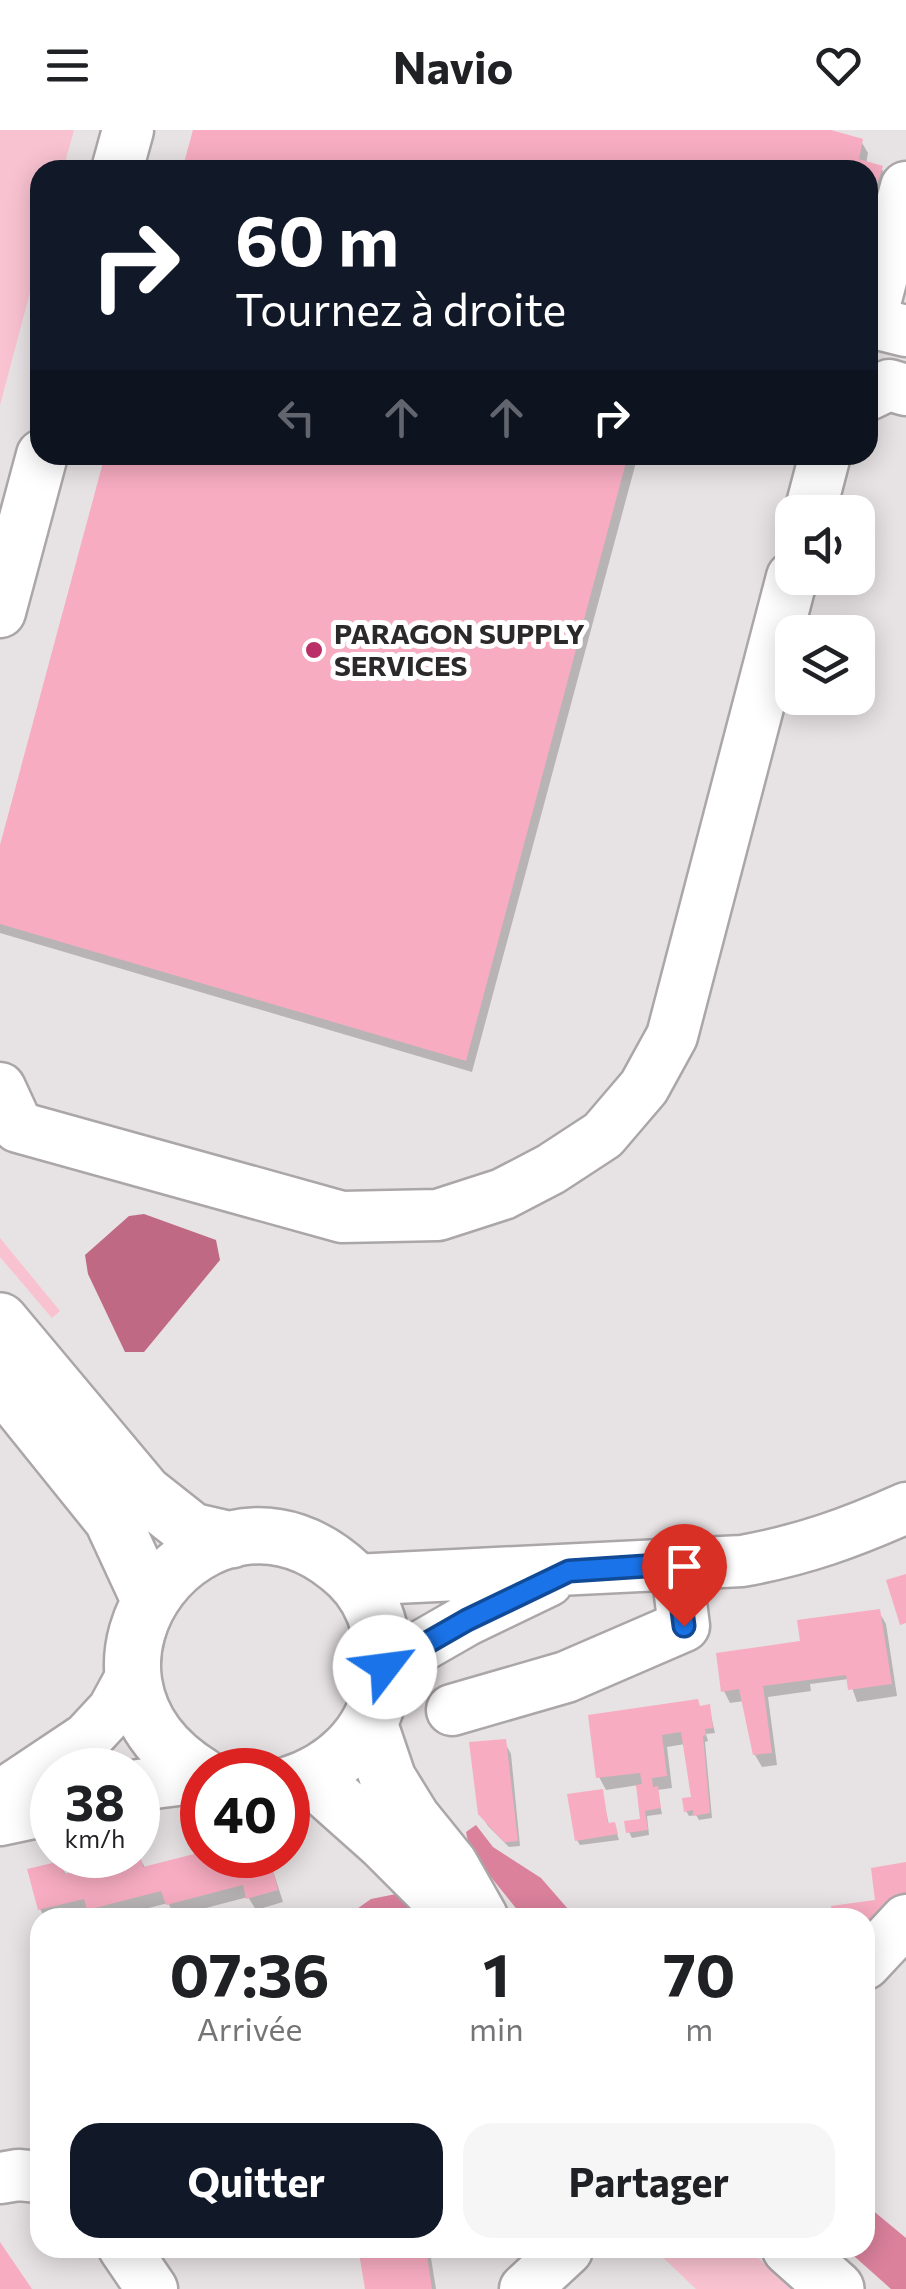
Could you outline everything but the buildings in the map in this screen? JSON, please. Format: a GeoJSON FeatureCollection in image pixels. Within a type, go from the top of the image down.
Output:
{"type":"FeatureCollection","features":[{"type":"Feature","properties":{"kind":"main road"},"geometry":{"type":"LineString","coordinates":[[0,1321],[144,1493],[192,1531],[231,1540]]}},
{"type":"Feature","properties":{"kind":"main road"},"geometry":{"type":"LineString","coordinates":[[0,1380],[112,1519],[149,1599]]}},
{"type":"Feature","properties":{"kind":"main road"},"geometry":{"type":"LineString","coordinates":[[180,1762],[148,1724],[138,1700],[132,1675],[135,1636],[149,1599],[176,1567],[211,1546],[258,1536],[298,1543],[334,1562],[354,1580],[379,1623],[385,1667],[380,1696],[369,1724],[334,1764],[310,1776]]}},
{"type":"Feature","properties":{"kind":"main road"},"geometry":{"type":"LineString","coordinates":[[369,1724],[388,1779],[412,1818],[450,1865],[474,1908]]}},
{"type":"Feature","properties":{"kind":"main road"},"geometry":{"type":"LineString","coordinates":[[310,1789],[384,1842],[449,1908]]}},
{"type":"Feature","properties":{"kind":"main road"},"geometry":{"type":"LineString","coordinates":[[801,2258],[836,2289]]}},
{"type":"Feature","properties":{"kind":"street"},"geometry":{"type":"LineString","coordinates":[[120,160],[128,130]]}},
{"type":"Feature","properties":{"kind":"street"},"geometry":{"type":"LineString","coordinates":[[881,329],[906,187]]}},
{"type":"Feature","properties":{"kind":"street"},"geometry":{"type":"LineString","coordinates":[[878,391],[889,386],[906,390]]}},
{"type":"Feature","properties":{"kind":"street"},"geometry":{"type":"LineString","coordinates":[[0,612],[39,465]]}},
{"type":"Feature","properties":{"kind":"street"},"geometry":{"type":"LineString","coordinates":[[814,495],[822,465]]}},
{"type":"Feature","properties":{"kind":"street"},"geometry":{"type":"LineString","coordinates":[[0,1088],[18,1127],[342,1217],[438,1215],[504,1194],[551,1170],[602,1135],[644,1087],[672,1036],[787,595]]}},
{"type":"Feature","properties":{"kind":"street"},"geometry":{"type":"LineString","coordinates":[[354,1580],[742,1561],[793,1552],[838,1538],[906,1508]]}},
{"type":"Feature","properties":{"kind":"street"},"geometry":{"type":"LineString","coordinates":[[452,1710],[566,1677],[684,1626],[676,1564]]}},
{"type":"Feature","properties":{"kind":"street"},"geometry":{"type":"LineString","coordinates":[[385,1667],[467,1620],[569,1571]]}},
{"type":"Feature","properties":{"kind":"street"},"geometry":{"type":"LineString","coordinates":[[0,1796],[88,1738],[113,1710],[132,1675]]}},
{"type":"Feature","properties":{"kind":"street"},"geometry":{"type":"LineString","coordinates":[[0,1820],[30,1814]]}},
{"type":"Feature","properties":{"kind":"street"},"geometry":{"type":"LineString","coordinates":[[875,1953],[906,1920]]}},
{"type":"Feature","properties":{"kind":"street"},"geometry":{"type":"LineString","coordinates":[[0,2178],[30,2176]]}},
{"type":"Feature","properties":{"kind":"street"},"geometry":{"type":"LineString","coordinates":[[131,2258],[152,2289]]}},
{"type":"Feature","properties":{"kind":"street"},"geometry":{"type":"LineString","coordinates":[[525,2289],[558,2258]]}},
{"type":"Feature","properties":{"kind":"shaded area"},"geometry":{"type":"Polygon","coordinates":[[[0,130],[74,130],[66,160],[30,160],[30,292],[0,405],[0,130]]]}},
{"type":"Feature","properties":{"kind":"shaded area"},"geometry":{"type":"Polygon","coordinates":[[[144,1214],[216,1240],[220,1260],[144,1352],[125,1352],[88,1274],[85,1255],[129,1216],[144,1214]]]}},
{"type":"Feature","properties":{"kind":"shaded area"},"geometry":{"type":"Polygon","coordinates":[[[0,1238],[60,1311],[52,1318],[0,1257],[0,1238]]]}},
{"type":"Feature","properties":{"kind":"shaded area"},"geometry":{"type":"Polygon","coordinates":[[[476,1825],[493,1847],[541,1878],[567,1908],[516,1908],[470,1851],[466,1832],[476,1825]]]}},
{"type":"Feature","properties":{"kind":"shaded area"},"geometry":{"type":"Polygon","coordinates":[[[411,1891],[425,1908],[358,1908],[371,1899],[411,1891]]]}},
{"type":"Feature","properties":{"kind":"shaded area"},"geometry":{"type":"Polygon","coordinates":[[[875,2212],[906,2238],[906,2289],[891,2289],[856,2258],[875,2258],[875,2212]]]}},
{"type":"Feature","properties":{"kind":"shaded area"},"geometry":{"type":"Polygon","coordinates":[[[663,2258],[758,2258],[793,2289],[696,2289],[663,2258]]]}},
{"type":"Feature","properties":{"kind":"place","name":"PARAGON SUPPLY SERVICES"},"geometry":{"type":"Point","coordinates":[314,650]}},
{"type":"Feature","properties":{"kind":"route"},"geometry":{"type":"LineString","coordinates":[[385,1667],[467,1620],[569,1571],[676,1564],[684,1626]]}}]}
